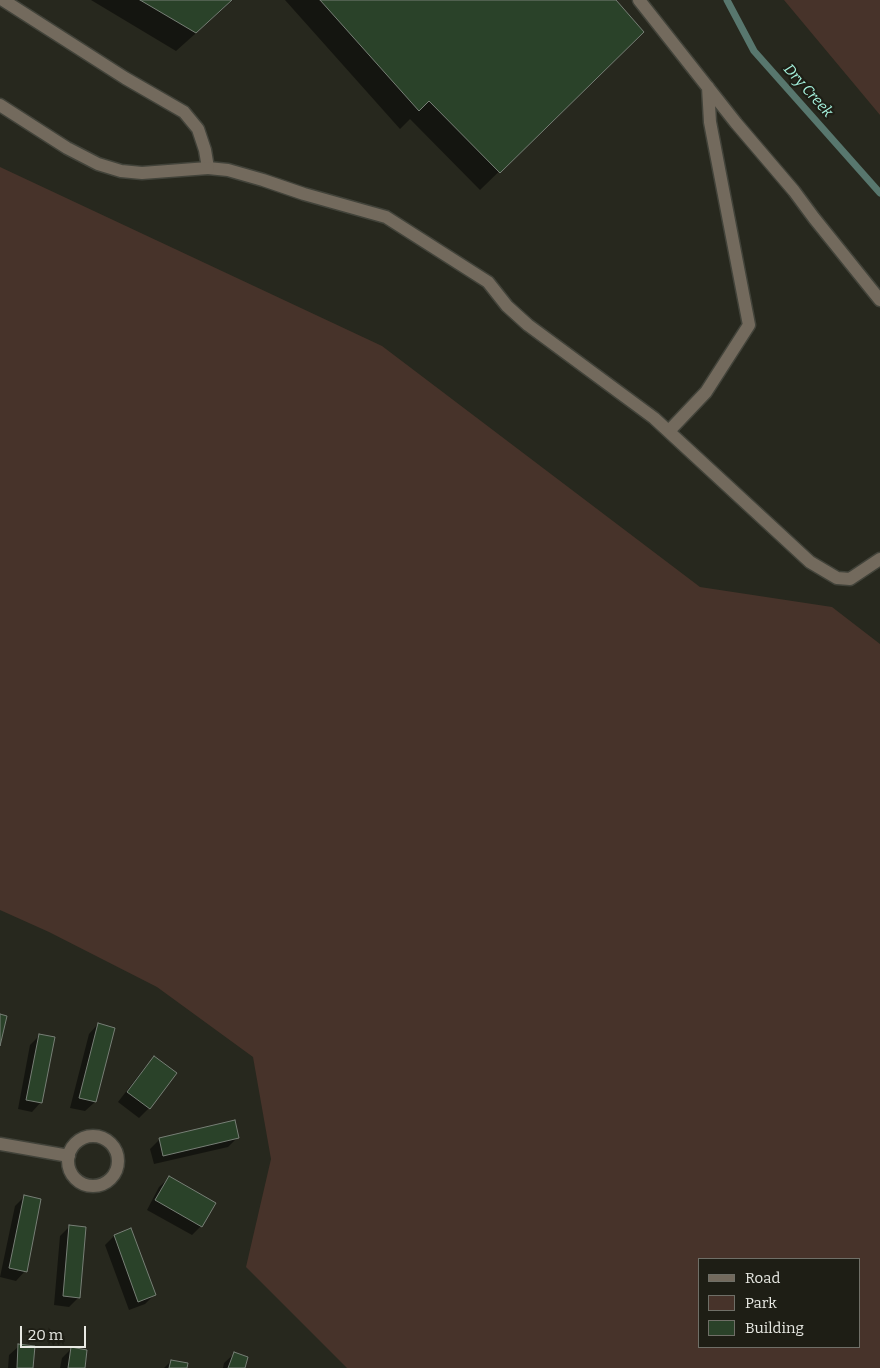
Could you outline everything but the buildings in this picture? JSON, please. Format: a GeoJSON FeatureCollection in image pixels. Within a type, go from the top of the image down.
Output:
{"type":"FeatureCollection","features":[{"type":"Feature","properties":{"kind":"street"},"geometry":{"type":"LineString","coordinates":[[3,0],[125,78],[184,112],[198,129],[205,150],[208,168]]}},
{"type":"Feature","properties":{"kind":"street"},"geometry":{"type":"LineString","coordinates":[[639,0],[880,300]]}},
{"type":"Feature","properties":{"kind":"street"},"geometry":{"type":"LineString","coordinates":[[668,431],[706,392],[749,325],[710,122],[708,87]]}},
{"type":"Feature","properties":{"kind":"street"},"geometry":{"type":"LineString","coordinates":[[0,104],[67,148],[98,164],[121,171],[142,173],[208,168],[228,170],[386,218],[488,282],[507,306],[528,326],[654,418],[810,562],[837,578],[850,579],[880,559]]}},
{"type":"Feature","properties":{"kind":"street"},"geometry":{"type":"LineString","coordinates":[[0,1144],[69,1156]]}},
{"type":"Feature","properties":{"kind":"green space"},"geometry":{"type":"Polygon","coordinates":[[[784,0],[880,0],[880,115],[784,0]]]}},
{"type":"Feature","properties":{"kind":"green space"},"geometry":{"type":"Polygon","coordinates":[[[0,167],[382,346],[700,587],[832,607],[880,644],[880,1368],[347,1368],[246,1267],[271,1159],[253,1057],[157,987],[49,932],[0,910],[0,167]]]}},
{"type":"Feature","properties":{"kind":"waterway","name":"Dry Creek"},"geometry":{"type":"LineString","coordinates":[[727,0],[754,51],[880,193]]}}]}
